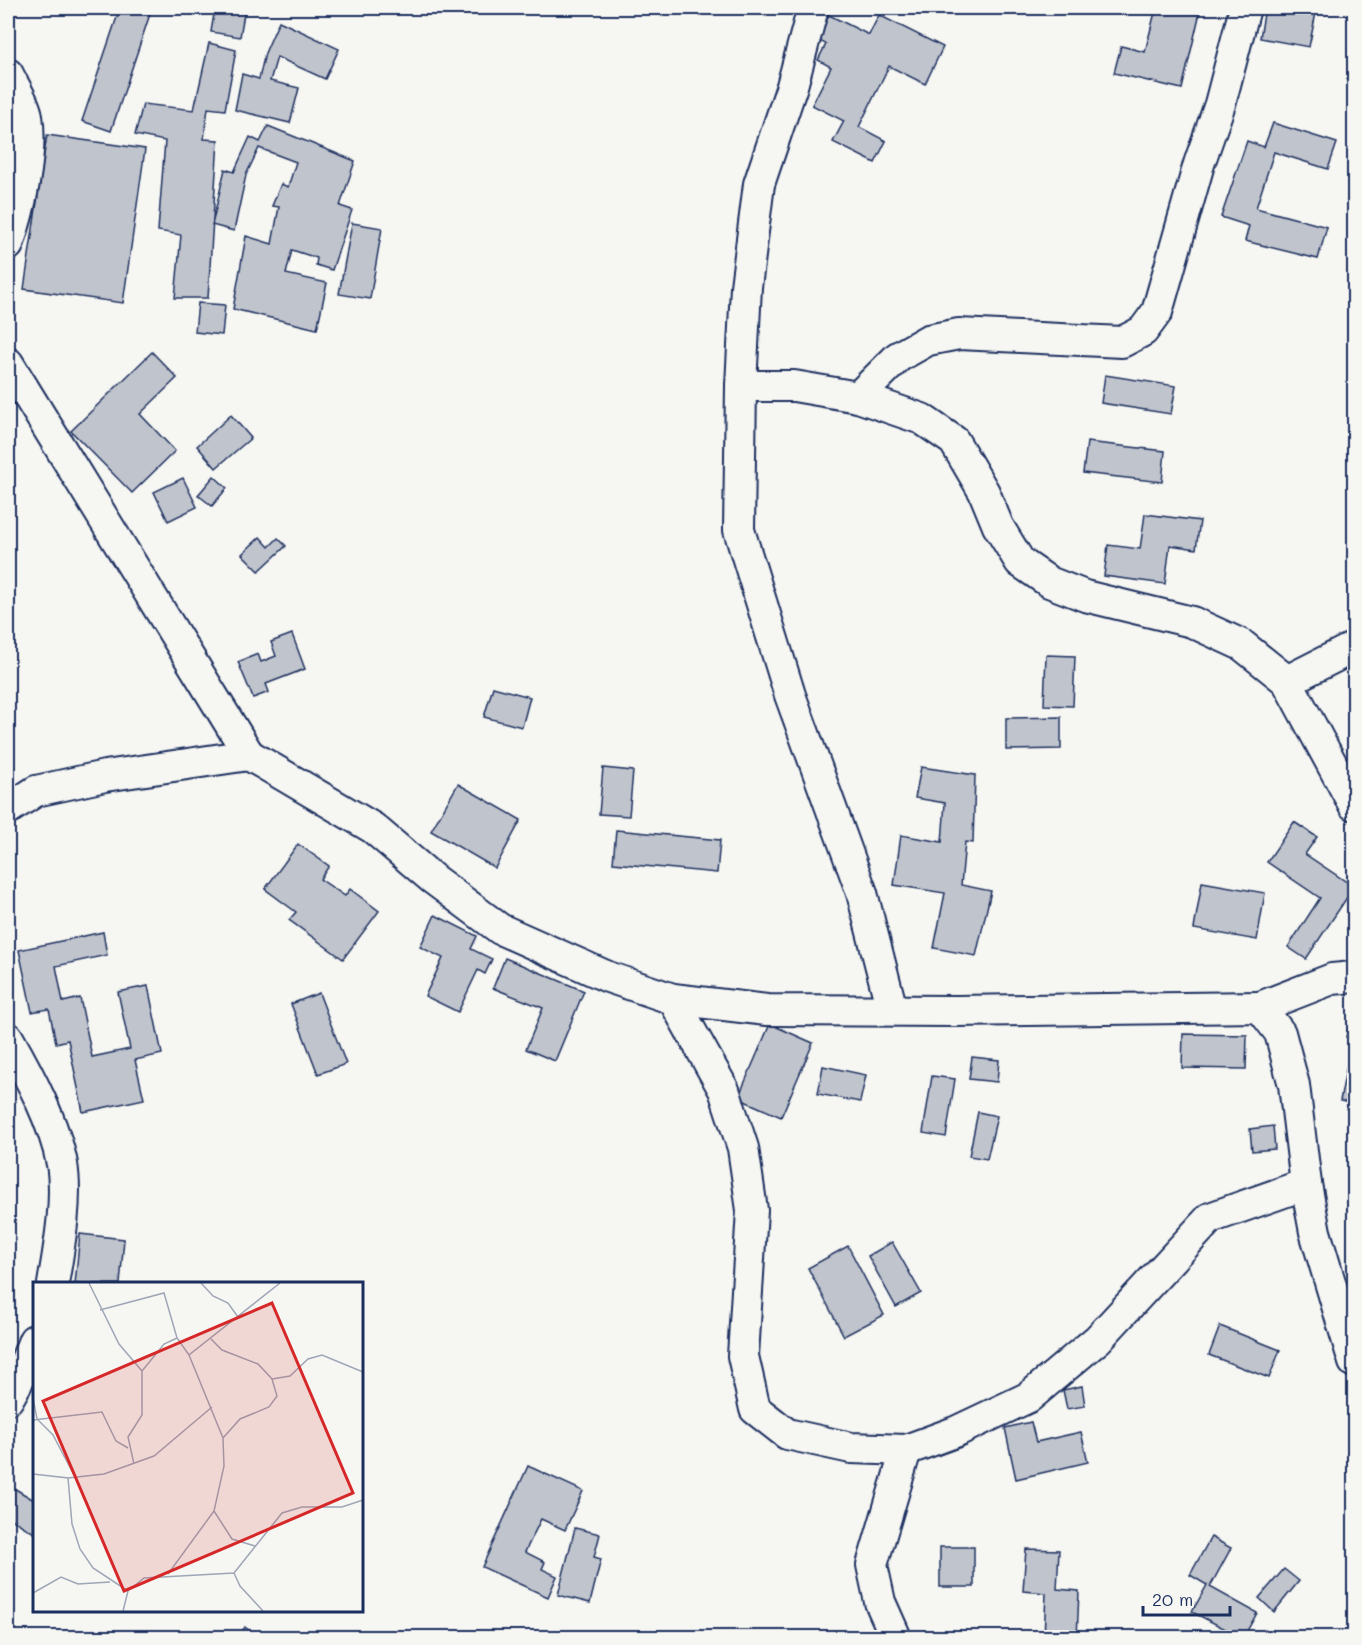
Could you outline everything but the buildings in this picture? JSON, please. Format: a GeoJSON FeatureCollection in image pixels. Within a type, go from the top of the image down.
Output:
{"type":"FeatureCollection","features":[{"type":"Feature","properties":{"kind":"street"},"geometry":{"type":"LineString","coordinates":[[813,8],[792,86],[759,184],[746,287],[741,386],[739,530],[790,695],[862,893],[892,1010]]}},
{"type":"Feature","properties":{"kind":"street"},"geometry":{"type":"LineString","coordinates":[[858,397],[898,357],[928,340],[959,334],[1122,342],[1143,331],[1157,312],[1199,164],[1220,104],[1245,8]]}},
{"type":"Feature","properties":{"kind":"street"},"geometry":{"type":"LineString","coordinates":[[8,74],[27,115],[27,155],[15,223],[8,245]]}},
{"type":"Feature","properties":{"kind":"street"},"geometry":{"type":"LineString","coordinates":[[8,363],[249,755],[373,828],[433,879],[500,929],[608,977],[673,999],[767,1010],[1260,1007],[1332,979],[1354,977]]}},
{"type":"Feature","properties":{"kind":"street"},"geometry":{"type":"LineString","coordinates":[[741,386],[794,386],[858,397],[922,419],[954,441],[984,492],[998,526],[1020,562],[1048,582],[1085,596],[1192,622],[1242,645],[1287,681],[1354,805]]}},
{"type":"Feature","properties":{"kind":"street"},"geometry":{"type":"LineString","coordinates":[[1287,681],[1354,648]]}},
{"type":"Feature","properties":{"kind":"street"},"geometry":{"type":"LineString","coordinates":[[8,808],[36,790],[105,776],[249,755]]}},
{"type":"Feature","properties":{"kind":"street"},"geometry":{"type":"LineString","coordinates":[[673,999],[723,1090],[743,1148],[752,1210],[749,1298],[743,1356],[755,1409],[787,1434],[851,1448],[906,1450],[956,1432],[1029,1397],[1098,1339],[1210,1218],[1306,1184]]}},
{"type":"Feature","properties":{"kind":"street"},"geometry":{"type":"LineString","coordinates":[[1260,1007],[1280,1033],[1294,1085],[1306,1184],[1318,1242],[1354,1362]]}},
{"type":"Feature","properties":{"kind":"street"},"geometry":{"type":"LineString","coordinates":[[8,1038],[35,1086],[62,1165],[62,1232],[53,1282]]}},
{"type":"Feature","properties":{"kind":"street"},"geometry":{"type":"LineString","coordinates":[[8,1399],[33,1343]]}},
{"type":"Feature","properties":{"kind":"street"},"geometry":{"type":"LineString","coordinates":[[896,1638],[880,1602],[872,1565],[906,1450]]}}]}
